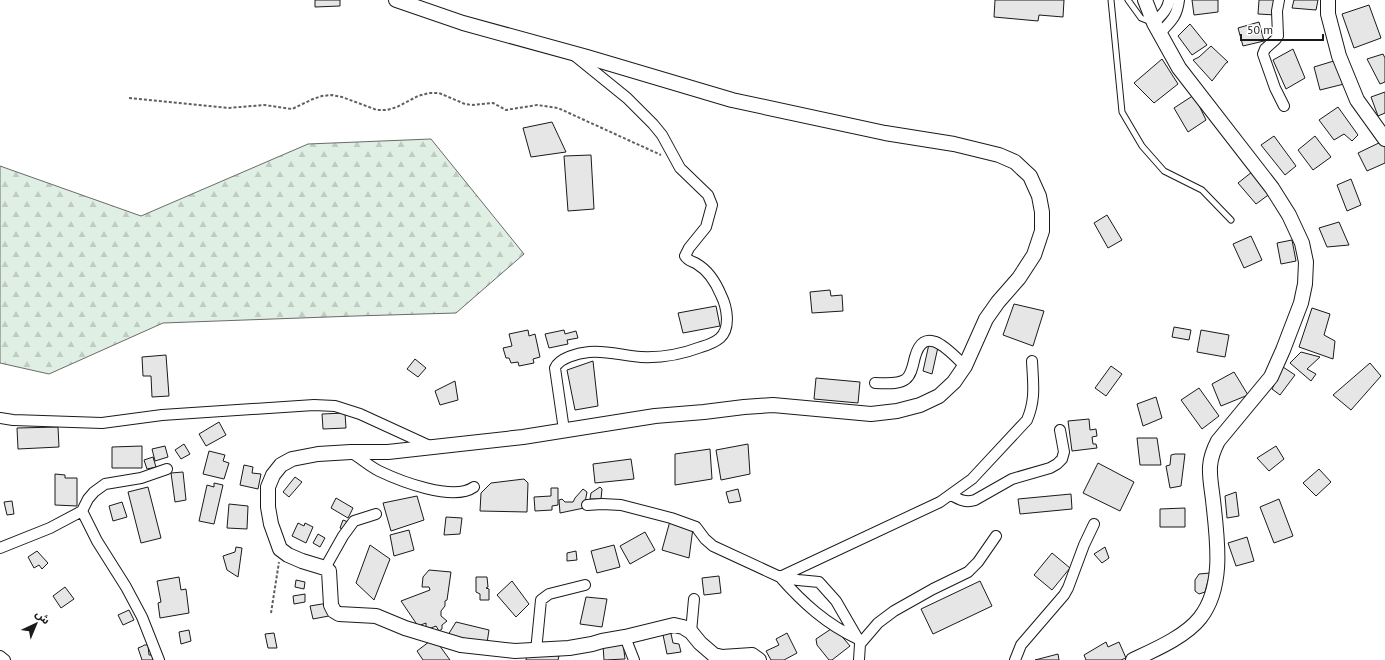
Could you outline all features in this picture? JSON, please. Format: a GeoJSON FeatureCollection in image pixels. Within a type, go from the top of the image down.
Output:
{"type":"FeatureCollection","features":[{"type":"Feature","properties":{"kind":"street"},"geometry":{"type":"LineString","coordinates":[[396,0],[463,23],[732,100],[885,133],[954,144],[999,155],[1015,162],[1030,176],[1039,196],[1042,212],[1042,231],[1034,255],[986,319],[965,366],[954,382],[939,396],[920,405],[897,411],[871,414],[773,405],[655,416],[523,437],[388,452],[318,454],[292,459],[281,465],[273,474],[268,487],[268,507],[271,524],[280,549],[288,555],[325,568],[328,571],[331,605],[334,611],[338,614],[376,616],[405,628],[461,645],[515,651],[569,648],[625,637],[674,625],[684,627],[691,632],[700,643],[714,655],[722,657],[752,655],[759,660]]}},
{"type":"Feature","properties":{"kind":"street"},"geometry":{"type":"LineString","coordinates":[[1133,660],[1173,640],[1194,624],[1205,611],[1213,589],[1216,572],[1216,528],[1209,465],[1212,453],[1218,441],[1271,377],[1298,309],[1305,284],[1306,262],[1302,243],[1276,193],[1179,68],[1157,28],[1145,0]]}},
{"type":"Feature","properties":{"kind":"street"},"geometry":{"type":"LineString","coordinates":[[1157,28],[1169,6],[1169,0]]}},
{"type":"Feature","properties":{"kind":"street"},"geometry":{"type":"LineString","coordinates":[[1157,28],[1174,18],[1178,11],[1179,0]]}},
{"type":"Feature","properties":{"kind":"street"},"geometry":{"type":"LineString","coordinates":[[1279,0],[1278,36],[1265,49],[1263,54],[1275,88],[1284,106]]}},
{"type":"Feature","properties":{"kind":"street"},"geometry":{"type":"LineString","coordinates":[[1328,0],[1328,14],[1342,64],[1357,100],[1385,139]]}},
{"type":"Feature","properties":{"kind":"street"},"geometry":{"type":"LineString","coordinates":[[564,430],[555,368],[557,363],[562,359],[589,352],[618,353],[640,357],[679,355],[712,343],[721,338],[726,329],[727,319],[722,297],[714,281],[709,274],[697,264],[688,260],[685,256],[685,252],[706,227],[712,205],[708,195],[680,168],[662,135],[653,124],[627,98],[572,53]]}},
{"type":"Feature","properties":{"kind":"street"},"geometry":{"type":"LineString","coordinates":[[875,384],[901,382],[911,373],[919,347],[924,342],[932,340],[939,342],[965,366]]}},
{"type":"Feature","properties":{"kind":"street"},"geometry":{"type":"LineString","coordinates":[[780,577],[940,502],[972,479],[1027,420],[1032,408],[1034,393],[1032,361]]}},
{"type":"Feature","properties":{"kind":"street"},"geometry":{"type":"LineString","coordinates":[[0,418],[102,424],[162,415],[314,405],[335,406],[360,414],[433,447]]}},
{"type":"Feature","properties":{"kind":"street"},"geometry":{"type":"LineString","coordinates":[[951,495],[963,501],[969,502],[976,500],[1012,479],[1050,468],[1057,464],[1062,459],[1064,452],[1060,430]]}},
{"type":"Feature","properties":{"kind":"street"},"geometry":{"type":"LineString","coordinates":[[351,452],[378,470],[408,483],[429,489],[454,492],[471,489],[474,487]]}},
{"type":"Feature","properties":{"kind":"street"},"geometry":{"type":"LineString","coordinates":[[0,548],[50,528],[82,511],[88,499],[94,492],[105,484],[141,478],[167,469]]}},
{"type":"Feature","properties":{"kind":"street"},"geometry":{"type":"LineString","coordinates":[[587,505],[621,505],[671,518],[696,527],[705,540],[713,546],[780,577],[819,582],[836,601],[859,642],[859,660]]}},
{"type":"Feature","properties":{"kind":"street"},"geometry":{"type":"LineString","coordinates":[[82,511],[97,541],[126,587],[159,660]]}},
{"type":"Feature","properties":{"kind":"street"},"geometry":{"type":"LineString","coordinates":[[325,568],[343,536],[354,521],[376,514]]}},
{"type":"Feature","properties":{"kind":"street"},"geometry":{"type":"LineString","coordinates":[[1016,660],[1021,645],[1064,595],[1094,524]]}},
{"type":"Feature","properties":{"kind":"street"},"geometry":{"type":"LineString","coordinates":[[859,642],[878,623],[894,611],[972,569],[996,536]]}},
{"type":"Feature","properties":{"kind":"street"},"geometry":{"type":"LineString","coordinates":[[780,577],[799,598],[818,614],[859,642]]}},
{"type":"Feature","properties":{"kind":"street"},"geometry":{"type":"LineString","coordinates":[[536,651],[541,600],[549,594],[585,586]]}},
{"type":"Feature","properties":{"kind":"street"},"geometry":{"type":"LineString","coordinates":[[691,632],[694,599]]}},
{"type":"Feature","properties":{"kind":"street"},"geometry":{"type":"LineString","coordinates":[[625,637],[634,660]]}},
{"type":"Feature","properties":{"kind":"street"},"geometry":{"type":"LineString","coordinates":[[0,656],[5,660]]}},
{"type":"Feature","properties":{"kind":"lane"},"geometry":{"type":"LineString","coordinates":[[1111,0],[1122,112],[1142,146],[1164,171],[1202,190],[1231,220]]}},
{"type":"Feature","properties":{"kind":"lane"},"geometry":{"type":"LineString","coordinates":[[1128,0],[1141,18],[1157,28]]}},
{"type":"Feature","properties":{"kind":"path"},"geometry":{"type":"LineString","coordinates":[[129,98],[228,108],[264,105],[292,109],[313,99],[332,95],[342,97],[377,110],[387,110],[397,107],[418,96],[430,93],[439,93],[465,104],[493,104],[506,110],[526,106],[548,106],[558,108],[677,162]]}},
{"type":"Feature","properties":{"kind":"path"},"geometry":{"type":"LineString","coordinates":[[271,614],[280,549]]}},
{"type":"Feature","properties":{"kind":"green space"},"geometry":{"type":"Polygon","coordinates":[[[431,139],[524,254],[456,313],[163,323],[49,374],[0,363],[0,166],[141,216],[308,144],[431,139]]]}},
{"type":"Feature","properties":{"kind":"building"},"geometry":{"type":"Polygon","coordinates":[[[315,0],[340,0],[340,6],[315,7],[315,0]]]}},
{"type":"Feature","properties":{"kind":"building"},"geometry":{"type":"Polygon","coordinates":[[[995,0],[1064,0],[1063,17],[1039,15],[1038,21],[994,17],[995,0]]]}},
{"type":"Feature","properties":{"kind":"building"},"geometry":{"type":"Polygon","coordinates":[[[1192,0],[1218,0],[1218,12],[1194,15],[1192,0]]]}},
{"type":"Feature","properties":{"kind":"building"},"geometry":{"type":"Polygon","coordinates":[[[1259,0],[1277,0],[1276,15],[1258,14],[1259,0]]]}},
{"type":"Feature","properties":{"kind":"building"},"geometry":{"type":"Polygon","coordinates":[[[1294,0],[1318,0],[1316,10],[1292,8],[1294,0]]]}},
{"type":"Feature","properties":{"kind":"building"},"geometry":{"type":"Polygon","coordinates":[[[1369,5],[1381,38],[1354,48],[1342,14],[1369,5]]]}},
{"type":"Feature","properties":{"kind":"building"},"geometry":{"type":"Polygon","coordinates":[[[1259,22],[1264,41],[1243,46],[1238,28],[1259,22]]]}},
{"type":"Feature","properties":{"kind":"building"},"geometry":{"type":"Polygon","coordinates":[[[1190,24],[1207,45],[1192,55],[1178,36],[1190,24]]]}},
{"type":"Feature","properties":{"kind":"building"},"geometry":{"type":"Polygon","coordinates":[[[1211,46],[1228,62],[1212,81],[1193,60],[1199,57],[1211,46]]]}},
{"type":"Feature","properties":{"kind":"building"},"geometry":{"type":"Polygon","coordinates":[[[1293,49],[1305,78],[1286,89],[1273,60],[1293,49]]]}},
{"type":"Feature","properties":{"kind":"building"},"geometry":{"type":"Polygon","coordinates":[[[1383,54],[1385,58],[1385,82],[1380,84],[1367,59],[1383,54]]]}},
{"type":"Feature","properties":{"kind":"building"},"geometry":{"type":"Polygon","coordinates":[[[1162,59],[1178,84],[1154,103],[1134,83],[1162,59]]]}},
{"type":"Feature","properties":{"kind":"building"},"geometry":{"type":"Polygon","coordinates":[[[1337,60],[1344,84],[1320,90],[1314,67],[1337,60]]]}},
{"type":"Feature","properties":{"kind":"building"},"geometry":{"type":"Polygon","coordinates":[[[1385,92],[1385,113],[1378,116],[1371,97],[1385,92]]]}},
{"type":"Feature","properties":{"kind":"building"},"geometry":{"type":"Polygon","coordinates":[[[1194,95],[1206,120],[1188,132],[1174,108],[1194,95]]]}},
{"type":"Feature","properties":{"kind":"building"},"geometry":{"type":"Polygon","coordinates":[[[1338,107],[1358,135],[1352,141],[1344,134],[1334,140],[1319,120],[1338,107]]]}},
{"type":"Feature","properties":{"kind":"building"},"geometry":{"type":"Polygon","coordinates":[[[552,122],[566,152],[531,157],[523,128],[552,122]]]}},
{"type":"Feature","properties":{"kind":"building"},"geometry":{"type":"Polygon","coordinates":[[[1274,136],[1296,166],[1285,175],[1261,145],[1274,136]]]}},
{"type":"Feature","properties":{"kind":"building"},"geometry":{"type":"Polygon","coordinates":[[[1315,136],[1331,157],[1313,170],[1298,150],[1315,136]]]}},
{"type":"Feature","properties":{"kind":"building"},"geometry":{"type":"Polygon","coordinates":[[[1383,141],[1385,146],[1385,163],[1367,171],[1358,153],[1383,141]]]}},
{"type":"Feature","properties":{"kind":"building"},"geometry":{"type":"Polygon","coordinates":[[[591,155],[594,209],[568,211],[564,156],[591,155]]]}},
{"type":"Feature","properties":{"kind":"building"},"geometry":{"type":"Polygon","coordinates":[[[1252,172],[1271,193],[1256,204],[1238,183],[1252,172]]]}},
{"type":"Feature","properties":{"kind":"building"},"geometry":{"type":"Polygon","coordinates":[[[1351,179],[1361,205],[1347,211],[1337,185],[1351,179]]]}},
{"type":"Feature","properties":{"kind":"building"},"geometry":{"type":"Polygon","coordinates":[[[1107,215],[1122,240],[1108,248],[1094,223],[1107,215]]]}},
{"type":"Feature","properties":{"kind":"building"},"geometry":{"type":"Polygon","coordinates":[[[1339,222],[1349,245],[1327,247],[1319,228],[1339,222]]]}},
{"type":"Feature","properties":{"kind":"building"},"geometry":{"type":"Polygon","coordinates":[[[1251,236],[1262,260],[1244,268],[1233,244],[1251,236]]]}},
{"type":"Feature","properties":{"kind":"building"},"geometry":{"type":"Polygon","coordinates":[[[1292,240],[1296,261],[1281,264],[1277,243],[1292,240]]]}},
{"type":"Feature","properties":{"kind":"building"},"geometry":{"type":"Polygon","coordinates":[[[830,290],[831,296],[842,295],[843,311],[812,313],[810,292],[830,290]]]}},
{"type":"Feature","properties":{"kind":"building"},"geometry":{"type":"Polygon","coordinates":[[[1014,304],[1044,311],[1033,346],[1003,335],[1014,304]]]}},
{"type":"Feature","properties":{"kind":"building"},"geometry":{"type":"Polygon","coordinates":[[[716,306],[720,326],[683,333],[678,313],[716,306]]]}},
{"type":"Feature","properties":{"kind":"building"},"geometry":{"type":"Polygon","coordinates":[[[1312,308],[1330,314],[1324,335],[1335,341],[1333,359],[1299,347],[1312,308]]]}},
{"type":"Feature","properties":{"kind":"building"},"geometry":{"type":"Polygon","coordinates":[[[1174,327],[1191,330],[1189,340],[1172,337],[1174,327]]]}},
{"type":"Feature","properties":{"kind":"building"},"geometry":{"type":"Polygon","coordinates":[[[528,330],[529,336],[535,334],[540,357],[533,359],[534,363],[519,366],[518,362],[511,363],[509,358],[506,358],[503,348],[512,346],[509,334],[528,330]]]}},
{"type":"Feature","properties":{"kind":"building"},"geometry":{"type":"Polygon","coordinates":[[[564,330],[565,334],[576,331],[578,338],[567,340],[568,344],[549,348],[545,334],[564,330]]]}},
{"type":"Feature","properties":{"kind":"building"},"geometry":{"type":"Polygon","coordinates":[[[1201,330],[1229,335],[1225,357],[1197,352],[1201,330]]]}},
{"type":"Feature","properties":{"kind":"building"},"geometry":{"type":"Polygon","coordinates":[[[929,344],[938,347],[932,374],[923,371],[929,344]]]}},
{"type":"Feature","properties":{"kind":"building"},"geometry":{"type":"Polygon","coordinates":[[[1301,352],[1320,357],[1307,369],[1316,374],[1311,381],[1290,363],[1301,352]]]}},
{"type":"Feature","properties":{"kind":"building"},"geometry":{"type":"Polygon","coordinates":[[[166,355],[169,396],[152,397],[151,376],[143,376],[142,357],[166,355]]]}},
{"type":"Feature","properties":{"kind":"building"},"geometry":{"type":"Polygon","coordinates":[[[415,359],[426,368],[418,377],[407,369],[415,359]]]}},
{"type":"Feature","properties":{"kind":"building"},"geometry":{"type":"Polygon","coordinates":[[[593,361],[598,406],[575,410],[567,370],[593,361]]]}},
{"type":"Feature","properties":{"kind":"building"},"geometry":{"type":"Polygon","coordinates":[[[1370,363],[1381,376],[1351,410],[1333,395],[1370,363]]]}},
{"type":"Feature","properties":{"kind":"building"},"geometry":{"type":"Polygon","coordinates":[[[1111,366],[1122,374],[1106,396],[1095,388],[1111,366]]]}},
{"type":"Feature","properties":{"kind":"building"},"geometry":{"type":"Polygon","coordinates":[[[1283,367],[1295,375],[1280,395],[1272,389],[1283,367]]]}},
{"type":"Feature","properties":{"kind":"building"},"geometry":{"type":"Polygon","coordinates":[[[1234,372],[1248,395],[1221,406],[1212,384],[1234,372]]]}},
{"type":"Feature","properties":{"kind":"building"},"geometry":{"type":"Polygon","coordinates":[[[816,378],[860,382],[858,403],[814,399],[816,378]]]}},
{"type":"Feature","properties":{"kind":"building"},"geometry":{"type":"Polygon","coordinates":[[[455,381],[458,400],[440,405],[435,391],[455,381]]]}},
{"type":"Feature","properties":{"kind":"building"},"geometry":{"type":"Polygon","coordinates":[[[1199,388],[1219,416],[1202,429],[1181,400],[1199,388]]]}},
{"type":"Feature","properties":{"kind":"building"},"geometry":{"type":"Polygon","coordinates":[[[1156,397],[1162,418],[1143,426],[1137,404],[1156,397]]]}},
{"type":"Feature","properties":{"kind":"building"},"geometry":{"type":"Polygon","coordinates":[[[345,413],[346,428],[323,429],[322,414],[345,413]]]}},
{"type":"Feature","properties":{"kind":"building"},"geometry":{"type":"Polygon","coordinates":[[[1089,419],[1090,430],[1096,429],[1097,436],[1092,437],[1093,444],[1096,444],[1097,448],[1072,451],[1068,421],[1089,419]]]}},
{"type":"Feature","properties":{"kind":"building"},"geometry":{"type":"Polygon","coordinates":[[[219,422],[226,435],[206,446],[199,434],[219,422]]]}},
{"type":"Feature","properties":{"kind":"building"},"geometry":{"type":"Polygon","coordinates":[[[58,427],[59,447],[18,449],[17,428],[58,427]]]}},
{"type":"Feature","properties":{"kind":"building"},"geometry":{"type":"Polygon","coordinates":[[[1137,438],[1157,438],[1161,465],[1140,465],[1137,438]]]}},
{"type":"Feature","properties":{"kind":"building"},"geometry":{"type":"Polygon","coordinates":[[[184,444],[190,454],[181,459],[175,450],[184,444]]]}},
{"type":"Feature","properties":{"kind":"building"},"geometry":{"type":"Polygon","coordinates":[[[748,444],[750,474],[721,480],[716,450],[748,444]]]}},
{"type":"Feature","properties":{"kind":"building"},"geometry":{"type":"Polygon","coordinates":[[[142,446],[142,468],[112,468],[112,447],[142,446]]]}},
{"type":"Feature","properties":{"kind":"building"},"geometry":{"type":"Polygon","coordinates":[[[165,446],[168,457],[155,461],[152,449],[165,446]]]}},
{"type":"Feature","properties":{"kind":"building"},"geometry":{"type":"Polygon","coordinates":[[[1276,446],[1284,459],[1269,471],[1257,458],[1276,446]]]}},
{"type":"Feature","properties":{"kind":"building"},"geometry":{"type":"Polygon","coordinates":[[[710,449],[712,479],[675,485],[675,454],[710,449]]]}},
{"type":"Feature","properties":{"kind":"building"},"geometry":{"type":"Polygon","coordinates":[[[209,451],[225,455],[223,461],[229,463],[224,479],[203,474],[209,451]]]}},
{"type":"Feature","properties":{"kind":"building"},"geometry":{"type":"Polygon","coordinates":[[[1185,454],[1181,486],[1170,488],[1166,466],[1170,465],[1171,455],[1185,454]]]}},
{"type":"Feature","properties":{"kind":"building"},"geometry":{"type":"Polygon","coordinates":[[[153,457],[156,467],[147,469],[144,460],[153,457]]]}},
{"type":"Feature","properties":{"kind":"building"},"geometry":{"type":"Polygon","coordinates":[[[631,459],[634,479],[595,483],[593,464],[631,459]]]}},
{"type":"Feature","properties":{"kind":"building"},"geometry":{"type":"Polygon","coordinates":[[[1098,463],[1134,482],[1120,511],[1083,493],[1098,463]]]}},
{"type":"Feature","properties":{"kind":"building"},"geometry":{"type":"Polygon","coordinates":[[[244,465],[253,467],[252,473],[261,474],[258,489],[240,485],[244,465]]]}},
{"type":"Feature","properties":{"kind":"building"},"geometry":{"type":"Polygon","coordinates":[[[1319,469],[1331,482],[1316,496],[1303,483],[1319,469]]]}},
{"type":"Feature","properties":{"kind":"building"},"geometry":{"type":"Polygon","coordinates":[[[183,472],[186,500],[175,502],[171,473],[183,472]]]}},
{"type":"Feature","properties":{"kind":"building"},"geometry":{"type":"Polygon","coordinates":[[[55,474],[65,475],[65,478],[77,478],[77,506],[55,505],[55,474]]]}},
{"type":"Feature","properties":{"kind":"building"},"geometry":{"type":"Polygon","coordinates":[[[295,477],[302,482],[289,497],[283,492],[295,477]]]}},
{"type":"Feature","properties":{"kind":"building"},"geometry":{"type":"Polygon","coordinates":[[[524,479],[528,483],[527,512],[480,511],[481,493],[491,483],[524,479]]]}},
{"type":"Feature","properties":{"kind":"building"},"geometry":{"type":"Polygon","coordinates":[[[214,483],[223,485],[214,524],[199,521],[207,485],[214,487],[214,483]]]}},
{"type":"Feature","properties":{"kind":"building"},"geometry":{"type":"Polygon","coordinates":[[[148,487],[161,538],[141,543],[128,492],[148,487]]]}},
{"type":"Feature","properties":{"kind":"building"},"geometry":{"type":"Polygon","coordinates":[[[600,487],[602,489],[601,499],[590,499],[591,493],[600,487]]]}},
{"type":"Feature","properties":{"kind":"building"},"geometry":{"type":"Polygon","coordinates":[[[551,488],[558,488],[558,505],[552,506],[552,510],[535,511],[534,497],[551,496],[551,488]]]}},
{"type":"Feature","properties":{"kind":"building"},"geometry":{"type":"Polygon","coordinates":[[[583,489],[587,492],[584,508],[560,513],[559,500],[562,499],[565,502],[573,502],[583,489]]]}},
{"type":"Feature","properties":{"kind":"building"},"geometry":{"type":"Polygon","coordinates":[[[738,489],[741,501],[729,503],[726,492],[738,489]]]}},
{"type":"Feature","properties":{"kind":"building"},"geometry":{"type":"Polygon","coordinates":[[[1236,492],[1239,516],[1227,518],[1225,496],[1236,492]]]}},
{"type":"Feature","properties":{"kind":"building"},"geometry":{"type":"Polygon","coordinates":[[[1071,494],[1072,509],[1020,514],[1018,499],[1071,494]]]}},
{"type":"Feature","properties":{"kind":"building"},"geometry":{"type":"Polygon","coordinates":[[[417,496],[424,520],[391,531],[383,503],[417,496]]]}},
{"type":"Feature","properties":{"kind":"building"},"geometry":{"type":"Polygon","coordinates":[[[336,498],[353,508],[348,518],[331,508],[336,498]]]}},
{"type":"Feature","properties":{"kind":"building"},"geometry":{"type":"Polygon","coordinates":[[[1279,499],[1293,536],[1274,543],[1260,507],[1279,499]]]}},
{"type":"Feature","properties":{"kind":"building"},"geometry":{"type":"Polygon","coordinates":[[[12,501],[14,514],[7,515],[4,502],[12,501]]]}},
{"type":"Feature","properties":{"kind":"building"},"geometry":{"type":"Polygon","coordinates":[[[122,502],[127,517],[113,521],[109,506],[122,502]]]}},
{"type":"Feature","properties":{"kind":"building"},"geometry":{"type":"Polygon","coordinates":[[[229,504],[248,506],[247,529],[227,528],[229,504]]]}},
{"type":"Feature","properties":{"kind":"building"},"geometry":{"type":"Polygon","coordinates":[[[1185,508],[1185,527],[1160,527],[1160,509],[1185,508]]]}},
{"type":"Feature","properties":{"kind":"building"},"geometry":{"type":"Polygon","coordinates":[[[446,517],[462,518],[460,534],[444,535],[446,517]]]}},
{"type":"Feature","properties":{"kind":"building"},"geometry":{"type":"Polygon","coordinates":[[[343,520],[348,522],[345,530],[340,528],[343,520]]]}},
{"type":"Feature","properties":{"kind":"building"},"geometry":{"type":"Polygon","coordinates":[[[670,521],[693,528],[689,558],[662,550],[670,521]]]}},
{"type":"Feature","properties":{"kind":"building"},"geometry":{"type":"Polygon","coordinates":[[[298,523],[304,526],[305,523],[313,527],[306,543],[292,536],[298,523]]]}},
{"type":"Feature","properties":{"kind":"building"},"geometry":{"type":"Polygon","coordinates":[[[409,530],[414,550],[394,556],[390,535],[409,530]]]}},
{"type":"Feature","properties":{"kind":"building"},"geometry":{"type":"Polygon","coordinates":[[[645,532],[655,550],[630,564],[620,546],[645,532]]]}},
{"type":"Feature","properties":{"kind":"building"},"geometry":{"type":"Polygon","coordinates":[[[318,534],[325,538],[320,547],[313,543],[318,534]]]}},
{"type":"Feature","properties":{"kind":"building"},"geometry":{"type":"Polygon","coordinates":[[[1247,537],[1254,561],[1236,566],[1228,543],[1247,537]]]}},
{"type":"Feature","properties":{"kind":"building"},"geometry":{"type":"Polygon","coordinates":[[[370,545],[390,559],[374,600],[356,583],[370,545]]]}},
{"type":"Feature","properties":{"kind":"building"},"geometry":{"type":"Polygon","coordinates":[[[614,545],[620,567],[597,573],[591,551],[614,545]]]}},
{"type":"Feature","properties":{"kind":"building"},"geometry":{"type":"Polygon","coordinates":[[[236,547],[242,548],[238,577],[227,570],[223,556],[235,552],[236,547]]]}},
{"type":"Feature","properties":{"kind":"building"},"geometry":{"type":"Polygon","coordinates":[[[1105,547],[1109,558],[1102,563],[1094,554],[1105,547]]]}},
{"type":"Feature","properties":{"kind":"building"},"geometry":{"type":"Polygon","coordinates":[[[37,551],[48,563],[42,569],[39,565],[34,568],[28,557],[37,551]]]}},
{"type":"Feature","properties":{"kind":"building"},"geometry":{"type":"Polygon","coordinates":[[[576,551],[577,560],[567,561],[567,553],[576,551]]]}},
{"type":"Feature","properties":{"kind":"building"},"geometry":{"type":"Polygon","coordinates":[[[1052,553],[1070,568],[1052,590],[1034,575],[1052,553]]]}},
{"type":"Feature","properties":{"kind":"building"},"geometry":{"type":"Polygon","coordinates":[[[429,570],[451,572],[447,600],[445,601],[445,606],[441,611],[441,616],[447,621],[442,625],[442,629],[439,631],[436,626],[426,630],[426,623],[418,626],[401,601],[430,590],[429,587],[422,587],[423,577],[429,570]]]}},
{"type":"Feature","properties":{"kind":"building"},"geometry":{"type":"Polygon","coordinates":[[[1210,573],[1205,592],[1199,594],[1195,591],[1195,580],[1199,574],[1210,573]]]}},
{"type":"Feature","properties":{"kind":"building"},"geometry":{"type":"Polygon","coordinates":[[[719,576],[721,593],[704,595],[702,578],[719,576]]]}},
{"type":"Feature","properties":{"kind":"building"},"geometry":{"type":"Polygon","coordinates":[[[179,577],[181,590],[186,589],[189,613],[160,618],[158,603],[161,602],[157,581],[179,577]]]}},
{"type":"Feature","properties":{"kind":"building"},"geometry":{"type":"Polygon","coordinates":[[[476,577],[487,577],[488,587],[486,588],[489,589],[489,600],[480,600],[480,594],[476,592],[476,577]]]}},
{"type":"Feature","properties":{"kind":"building"},"geometry":{"type":"Polygon","coordinates":[[[296,580],[305,582],[304,589],[295,587],[296,580]]]}},
{"type":"Feature","properties":{"kind":"building"},"geometry":{"type":"Polygon","coordinates":[[[512,581],[529,604],[516,617],[497,595],[512,581]]]}},
{"type":"Feature","properties":{"kind":"building"},"geometry":{"type":"Polygon","coordinates":[[[980,581],[992,606],[933,634],[921,609],[980,581]]]}},
{"type":"Feature","properties":{"kind":"building"},"geometry":{"type":"Polygon","coordinates":[[[65,587],[74,599],[61,608],[53,596],[65,587]]]}},
{"type":"Feature","properties":{"kind":"building"},"geometry":{"type":"Polygon","coordinates":[[[305,594],[305,602],[294,604],[293,596],[305,594]]]}},
{"type":"Feature","properties":{"kind":"building"},"geometry":{"type":"Polygon","coordinates":[[[586,597],[607,599],[602,627],[580,624],[586,597]]]}},
{"type":"Feature","properties":{"kind":"building"},"geometry":{"type":"Polygon","coordinates":[[[328,603],[334,615],[313,619],[310,606],[328,603]]]}},
{"type":"Feature","properties":{"kind":"building"},"geometry":{"type":"Polygon","coordinates":[[[129,610],[134,620],[123,625],[118,615],[129,610]]]}},
{"type":"Feature","properties":{"kind":"building"},"geometry":{"type":"Polygon","coordinates":[[[456,622],[489,630],[487,643],[448,635],[456,622]]]}},
{"type":"Feature","properties":{"kind":"building"},"geometry":{"type":"Polygon","coordinates":[[[834,627],[850,646],[832,660],[829,660],[817,645],[816,639],[834,627]]]}},
{"type":"Feature","properties":{"kind":"building"},"geometry":{"type":"Polygon","coordinates":[[[670,629],[673,643],[679,644],[681,652],[667,654],[662,630],[670,629]]]}},
{"type":"Feature","properties":{"kind":"building"},"geometry":{"type":"Polygon","coordinates":[[[189,630],[191,641],[181,644],[179,632],[189,630]]]}},
{"type":"Feature","properties":{"kind":"building"},"geometry":{"type":"Polygon","coordinates":[[[274,633],[277,648],[268,648],[265,634],[274,633]]]}},
{"type":"Feature","properties":{"kind":"building"},"geometry":{"type":"Polygon","coordinates":[[[787,633],[797,653],[784,660],[771,660],[766,651],[779,645],[776,639],[787,633]]]}},
{"type":"Feature","properties":{"kind":"building"},"geometry":{"type":"Polygon","coordinates":[[[434,638],[450,660],[423,660],[417,651],[434,638]]]}},
{"type":"Feature","properties":{"kind":"building"},"geometry":{"type":"Polygon","coordinates":[[[1106,642],[1108,647],[1119,642],[1126,658],[1121,660],[1086,660],[1084,655],[1106,642]]]}},
{"type":"Feature","properties":{"kind":"building"},"geometry":{"type":"Polygon","coordinates":[[[623,643],[625,659],[604,660],[603,645],[623,643]]]}},
{"type":"Feature","properties":{"kind":"building"},"geometry":{"type":"Polygon","coordinates":[[[148,645],[149,655],[153,655],[153,660],[142,660],[138,648],[148,645]]]}},
{"type":"Feature","properties":{"kind":"building"},"geometry":{"type":"Polygon","coordinates":[[[527,653],[559,656],[558,660],[526,660],[527,653]]]}},
{"type":"Feature","properties":{"kind":"building"},"geometry":{"type":"Polygon","coordinates":[[[1058,654],[1059,660],[1035,660],[1058,654]]]}}]}
